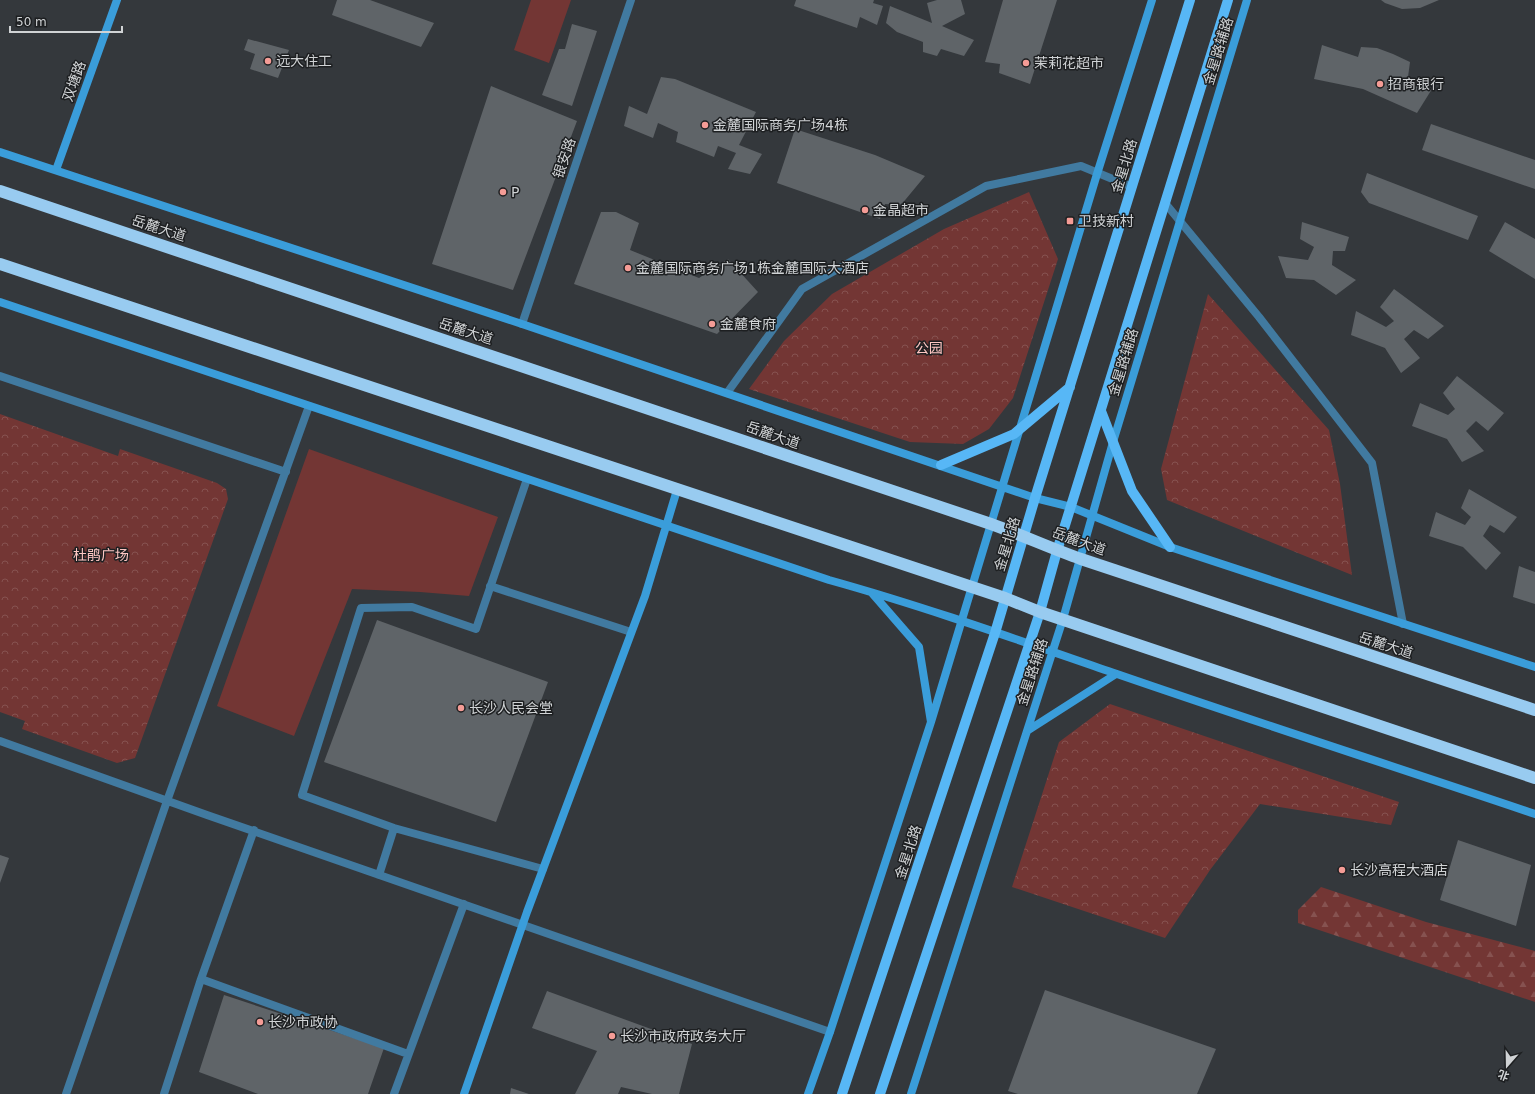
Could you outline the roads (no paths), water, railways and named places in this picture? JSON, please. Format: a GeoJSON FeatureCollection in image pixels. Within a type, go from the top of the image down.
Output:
{"type":"FeatureCollection","features":[{"type":"Feature","properties":{"kind":"highway","name":"岳麓大道"},"geometry":{"type":"LineString","coordinates":[[0,191],[991,524],[1025,536],[1057,551],[1535,710]]}},
{"type":"Feature","properties":{"kind":"highway"},"geometry":{"type":"LineString","coordinates":[[0,264],[1005,598],[1040,612],[1535,778]]}},
{"type":"Feature","properties":{"kind":"main road","name":"金星北路"},"geometry":{"type":"LineString","coordinates":[[842,1094],[995,633],[1025,536],[1035,498],[1190,0]]}},
{"type":"Feature","properties":{"kind":"main road"},"geometry":{"type":"LineString","coordinates":[[880,1094],[1040,612],[1057,551],[1228,0]]}},
{"type":"Feature","properties":{"kind":"main road"},"geometry":{"type":"LineString","coordinates":[[941,466],[1014,434],[1070,387]]}},
{"type":"Feature","properties":{"kind":"main road"},"geometry":{"type":"LineString","coordinates":[[1101,411],[1132,491],[1170,547]]}},
{"type":"Feature","properties":{"kind":"street","name":"双塘路"},"geometry":{"type":"LineString","coordinates":[[56,170],[117,0]]}},
{"type":"Feature","properties":{"kind":"street","name":"银安路"},"geometry":{"type":"LineString","coordinates":[[522,324],[632,0]]}},
{"type":"Feature","properties":{"kind":"street"},"geometry":{"type":"LineString","coordinates":[[808,1094],[830,1032],[931,722],[1097,174],[1152,0]]}},
{"type":"Feature","properties":{"kind":"street","name":"金星路辅路"},"geometry":{"type":"LineString","coordinates":[[911,1094],[1053,652],[1113,442],[1247,0]]}},
{"type":"Feature","properties":{"kind":"street"},"geometry":{"type":"LineString","coordinates":[[0,152],[522,324],[1035,498],[1071,507],[1170,547],[1535,667]]}},
{"type":"Feature","properties":{"kind":"street"},"geometry":{"type":"LineString","coordinates":[[727,393],[802,289],[986,186],[1081,166],[1097,174],[1132,187]]}},
{"type":"Feature","properties":{"kind":"street"},"geometry":{"type":"LineString","coordinates":[[1165,203],[1259,317],[1372,463],[1402,624]]}},
{"type":"Feature","properties":{"kind":"street"},"geometry":{"type":"LineString","coordinates":[[0,302],[666,526],[829,580],[1029,643],[1116,674],[1535,814]]}},
{"type":"Feature","properties":{"kind":"street"},"geometry":{"type":"LineString","coordinates":[[0,376],[286,472]]}},
{"type":"Feature","properties":{"kind":"street"},"geometry":{"type":"LineString","coordinates":[[66,1094],[167,801],[309,406]]}},
{"type":"Feature","properties":{"kind":"street"},"geometry":{"type":"LineString","coordinates":[[527,479],[476,629],[412,607],[361,608],[302,794],[394,828],[543,869]]}},
{"type":"Feature","properties":{"kind":"street"},"geometry":{"type":"LineString","coordinates":[[464,1094],[543,869],[645,596],[677,490]]}},
{"type":"Feature","properties":{"kind":"street"},"geometry":{"type":"LineString","coordinates":[[490,586],[631,632]]}},
{"type":"Feature","properties":{"kind":"street"},"geometry":{"type":"LineString","coordinates":[[871,592],[919,647],[931,722]]}},
{"type":"Feature","properties":{"kind":"street"},"geometry":{"type":"LineString","coordinates":[[1027,731],[1116,674]]}},
{"type":"Feature","properties":{"kind":"street"},"geometry":{"type":"LineString","coordinates":[[0,741],[167,801],[254,830],[830,1032]]}},
{"type":"Feature","properties":{"kind":"street"},"geometry":{"type":"LineString","coordinates":[[379,875],[394,828]]}},
{"type":"Feature","properties":{"kind":"street"},"geometry":{"type":"LineString","coordinates":[[167,1093],[202,979],[254,830]]}},
{"type":"Feature","properties":{"kind":"street"},"geometry":{"type":"LineString","coordinates":[[394,1094],[464,904]]}},
{"type":"Feature","properties":{"kind":"street"},"geometry":{"type":"LineString","coordinates":[[202,979],[408,1054]]}},
{"type":"Feature","properties":{"kind":"place","name":"远大住工"},"geometry":{"type":"Point","coordinates":[268,61]}},
{"type":"Feature","properties":{"kind":"place","name":"茉莉花超市"},"geometry":{"type":"Point","coordinates":[1026,63]}},
{"type":"Feature","properties":{"kind":"place","name":"招商银行"},"geometry":{"type":"Point","coordinates":[1380,84]}},
{"type":"Feature","properties":{"kind":"place","name":"金麓国际商务广场4栋"},"geometry":{"type":"Point","coordinates":[705,125]}},
{"type":"Feature","properties":{"kind":"place","name":"P"},"geometry":{"type":"Point","coordinates":[503,192]}},
{"type":"Feature","properties":{"kind":"place","name":"金晶超市"},"geometry":{"type":"Point","coordinates":[865,210]}},
{"type":"Feature","properties":{"kind":"place","name":"卫技新村"},"geometry":{"type":"Point","coordinates":[1070,221]}},
{"type":"Feature","properties":{"kind":"place","name":"金麓国际商务广场1栋金麓国际大酒店"},"geometry":{"type":"Point","coordinates":[628,268]}},
{"type":"Feature","properties":{"kind":"place","name":"金麓食府"},"geometry":{"type":"Point","coordinates":[712,324]}},
{"type":"Feature","properties":{"kind":"place","name":"长沙人民会堂"},"geometry":{"type":"Point","coordinates":[461,708]}},
{"type":"Feature","properties":{"kind":"place","name":"长沙高程大酒店"},"geometry":{"type":"Point","coordinates":[1342,870]}},
{"type":"Feature","properties":{"kind":"place","name":"长沙市政协"},"geometry":{"type":"Point","coordinates":[260,1022]}},
{"type":"Feature","properties":{"kind":"place","name":"长沙市政府政务大厅"},"geometry":{"type":"Point","coordinates":[612,1036]}},
{"type":"Feature","properties":{"kind":"park label","name":"公园"},"geometry":{"type":"Point","coordinates":[929,348]}},
{"type":"Feature","properties":{"kind":"park label","name":"杜鹃广场"},"geometry":{"type":"Point","coordinates":[101,555]}}]}
